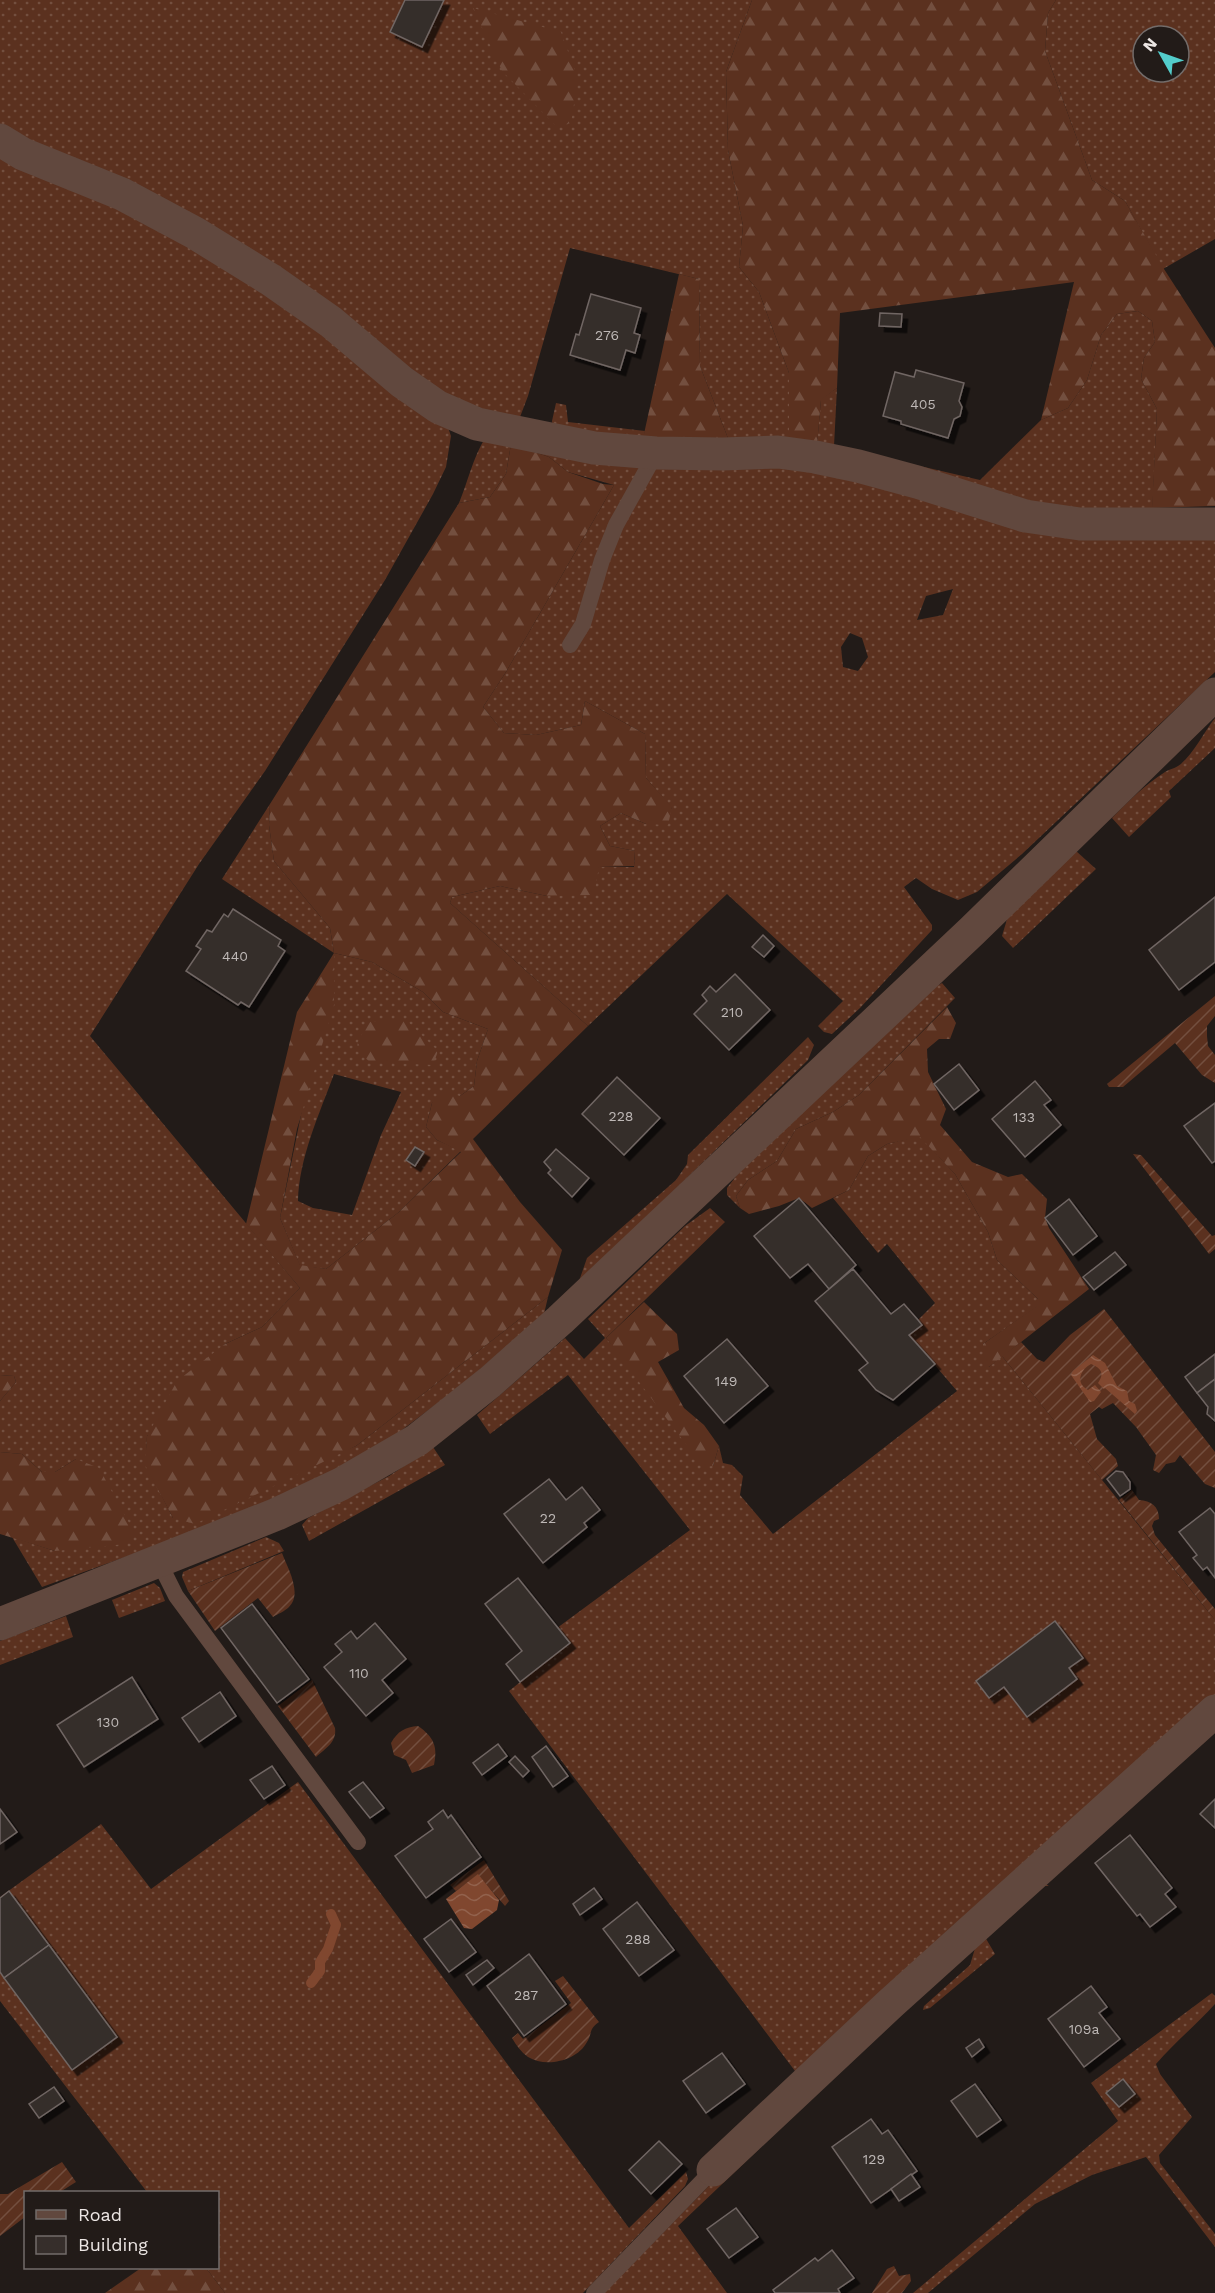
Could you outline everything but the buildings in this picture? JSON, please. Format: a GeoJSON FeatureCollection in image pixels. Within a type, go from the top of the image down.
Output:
{"type":"FeatureCollection","features":[{"type":"Feature","properties":{"kind":"street"},"geometry":{"type":"LineString","coordinates":[[0,140],[23,154],[122,194],[195,233],[271,280],[322,316],[402,382],[438,407],[477,424],[582,446],[656,453],[778,452],[815,457],[907,479],[1025,516],[1080,524],[1215,524]]}},
{"type":"Feature","properties":{"kind":"street"},"geometry":{"type":"LineString","coordinates":[[0,1624],[277,1514],[341,1484],[417,1440],[451,1414],[560,1320],[972,931],[1215,694]]}},
{"type":"Feature","properties":{"kind":"street"},"geometry":{"type":"LineString","coordinates":[[712,2170],[890,2004],[1215,1711]]}},
{"type":"Feature","properties":{"kind":"lane"},"geometry":{"type":"LineString","coordinates":[[570,645],[583,624],[602,560],[616,525],[656,453]]}},
{"type":"Feature","properties":{"kind":"lane"},"geometry":{"type":"LineString","coordinates":[[159,1562],[176,1596],[358,1842]]}},
{"type":"Feature","properties":{"kind":"lane"},"geometry":{"type":"LineString","coordinates":[[594,2293],[712,2170]]}},
{"type":"Feature","properties":{"kind":"green space"},"geometry":{"type":"Polygon","coordinates":[[[0,0],[752,0],[726,72],[728,150],[743,226],[739,267],[759,292],[789,373],[789,443],[817,445],[821,399],[837,388],[834,446],[731,446],[700,366],[699,279],[570,248],[520,417],[479,416],[0,127],[0,0]]]}},
{"type":"Feature","properties":{"kind":"green space"},"geometry":{"type":"Polygon","coordinates":[[[752,0],[1056,0],[1048,13],[1045,51],[1092,180],[1125,201],[1164,269],[1215,348],[1215,506],[1152,508],[1157,409],[1141,379],[1144,358],[1155,342],[1152,321],[1138,311],[1117,314],[1101,335],[1087,380],[1068,408],[1041,420],[1074,282],[840,313],[837,388],[821,400],[817,446],[789,443],[789,373],[759,292],[739,267],[743,226],[728,150],[726,72],[752,0]]]}},
{"type":"Feature","properties":{"kind":"green space"},"geometry":{"type":"Polygon","coordinates":[[[1056,0],[1215,0],[1215,239],[1163,269],[1125,201],[1092,180],[1045,51],[1048,13],[1056,0]]]}},
{"type":"Feature","properties":{"kind":"green space"},"geometry":{"type":"Polygon","coordinates":[[[473,8],[561,32],[578,79],[571,123],[556,126],[502,71],[473,8]]]}},
{"type":"Feature","properties":{"kind":"green space"},"geometry":{"type":"Polygon","coordinates":[[[0,149],[242,273],[445,419],[451,436],[446,467],[385,580],[265,771],[199,864],[90,1036],[300,1288],[262,1327],[225,1344],[147,1436],[146,1465],[173,1518],[356,1446],[548,1297],[544,1314],[463,1384],[394,1436],[300,1490],[203,1529],[42,1587],[12,1537],[55,1551],[76,1459],[55,1472],[42,1472],[22,1454],[0,1452],[0,1401],[16,1382],[14,1376],[0,1375],[0,149]]]}},
{"type":"Feature","properties":{"kind":"green space"},"geometry":{"type":"Polygon","coordinates":[[[679,274],[699,279],[700,366],[731,446],[642,443],[679,274]]]}},
{"type":"Feature","properties":{"kind":"green space"},"geometry":{"type":"Polygon","coordinates":[[[1138,311],[1152,321],[1155,342],[1144,358],[1141,379],[1157,409],[1152,517],[1034,509],[920,466],[980,480],[1041,420],[1068,408],[1087,380],[1101,335],[1117,314],[1138,311]]]}},
{"type":"Feature","properties":{"kind":"green space"},"geometry":{"type":"Polygon","coordinates":[[[556,403],[566,405],[568,422],[645,431],[642,443],[553,429],[552,421],[556,403]]]}},
{"type":"Feature","properties":{"kind":"green space"},"geometry":{"type":"Polygon","coordinates":[[[485,438],[757,462],[1215,532],[1215,672],[1022,854],[977,892],[958,900],[932,889],[916,878],[904,887],[932,925],[932,930],[860,1008],[832,1034],[824,1032],[818,1026],[843,1001],[727,894],[588,1026],[450,903],[452,897],[500,886],[547,896],[599,867],[634,867],[635,851],[610,846],[600,826],[621,813],[646,824],[672,808],[646,778],[645,734],[585,701],[581,725],[536,735],[504,733],[483,707],[506,672],[614,485],[568,472],[549,457],[511,444],[506,474],[490,497],[459,503],[485,438]],[[953,589],[926,596],[917,620],[943,615],[953,589]],[[850,633],[841,647],[843,667],[858,671],[868,657],[862,638],[850,633]]]}},
{"type":"Feature","properties":{"kind":"green space"},"geometry":{"type":"Polygon","coordinates":[[[511,444],[549,457],[568,472],[603,484],[614,485],[506,672],[483,707],[504,733],[536,735],[581,725],[585,701],[645,734],[646,778],[672,807],[668,825],[646,824],[621,813],[600,826],[610,846],[635,851],[634,866],[599,867],[594,895],[547,896],[500,886],[452,897],[450,903],[588,1026],[473,1139],[520,1202],[562,1250],[548,1297],[356,1446],[195,1524],[173,1518],[145,1465],[147,1436],[177,1381],[225,1344],[262,1327],[300,1288],[246,1224],[297,1012],[334,953],[330,928],[274,861],[269,825],[270,804],[459,503],[490,497],[506,474],[511,444]],[[334,953],[334,1005],[297,1129],[280,1218],[300,1265],[326,1269],[399,1212],[461,1152],[437,1140],[426,1127],[432,1103],[445,1092],[460,1096],[474,1086],[477,1061],[488,1029],[443,1012],[423,992],[372,962],[334,953]]]}},
{"type":"Feature","properties":{"kind":"green space"},"geometry":{"type":"Polygon","coordinates":[[[1215,718],[1215,748],[1169,791],[1171,797],[1129,837],[1112,818],[1151,782],[1183,762],[1215,718]]]}},
{"type":"Feature","properties":{"kind":"green space"},"geometry":{"type":"Polygon","coordinates":[[[270,804],[269,825],[274,861],[330,928],[334,953],[222,879],[270,804]]]}},
{"type":"Feature","properties":{"kind":"green space"},"geometry":{"type":"Polygon","coordinates":[[[1076,851],[1096,869],[1013,948],[1002,936],[1008,916],[1076,851]]]}},
{"type":"Feature","properties":{"kind":"green space"},"geometry":{"type":"Polygon","coordinates":[[[334,953],[372,962],[423,992],[443,1012],[488,1029],[477,1061],[474,1086],[460,1096],[432,1103],[426,1127],[437,1140],[461,1151],[399,1212],[326,1269],[300,1266],[280,1218],[334,953]],[[334,1074],[306,1153],[298,1201],[313,1208],[352,1215],[381,1135],[401,1092],[334,1074]]]}},
{"type":"Feature","properties":{"kind":"green space"},"geometry":{"type":"Polygon","coordinates":[[[942,983],[955,998],[859,1095],[833,1112],[796,1129],[777,1161],[748,1180],[736,1196],[740,1208],[727,1195],[727,1188],[737,1175],[930,990],[942,983]]]}},
{"type":"Feature","properties":{"kind":"green space"},"geometry":{"type":"Polygon","coordinates":[[[1215,996],[1215,1016],[1207,1026],[1207,1036],[1208,1046],[1215,1055],[1215,1083],[1202,1075],[1175,1043],[1123,1087],[1109,1087],[1107,1084],[1215,996]]]}},
{"type":"Feature","properties":{"kind":"green space"},"geometry":{"type":"Polygon","coordinates":[[[947,1007],[956,1023],[950,1039],[939,1039],[927,1049],[928,1072],[946,1109],[940,1125],[972,1162],[1008,1177],[1022,1174],[1047,1199],[1045,1218],[1049,1228],[1089,1289],[989,1367],[983,1362],[983,1344],[1037,1306],[1038,1299],[997,1260],[988,1232],[955,1174],[920,1137],[887,1144],[868,1156],[849,1190],[812,1208],[799,1198],[749,1214],[740,1208],[736,1196],[748,1180],[777,1161],[796,1129],[833,1112],[859,1095],[947,1007]]]}},
{"type":"Feature","properties":{"kind":"green space"},"geometry":{"type":"Polygon","coordinates":[[[405,1019],[438,1051],[433,1065],[370,1062],[356,1050],[359,1039],[369,1022],[405,1019]]]}},
{"type":"Feature","properties":{"kind":"green space"},"geometry":{"type":"Polygon","coordinates":[[[808,1037],[814,1045],[808,1060],[578,1284],[587,1258],[676,1180],[687,1164],[688,1155],[808,1037]]]}},
{"type":"Feature","properties":{"kind":"green space"},"geometry":{"type":"Polygon","coordinates":[[[920,1136],[955,1174],[988,1232],[997,1260],[1038,1299],[1038,1306],[983,1344],[989,1367],[1002,1356],[1215,1620],[1215,1698],[798,2075],[509,1691],[569,1643],[557,1628],[690,1530],[568,1375],[490,1434],[477,1415],[565,1338],[584,1359],[605,1338],[588,1319],[685,1226],[710,1208],[725,1222],[606,1338],[713,1466],[719,1446],[723,1463],[732,1465],[743,1476],[740,1495],[773,1534],[957,1391],[909,1335],[922,1325],[918,1320],[935,1303],[887,1244],[878,1253],[833,1198],[849,1190],[868,1156],[887,1144],[920,1136]]]}},
{"type":"Feature","properties":{"kind":"green space"},"geometry":{"type":"Polygon","coordinates":[[[1133,1154],[1141,1155],[1212,1236],[1215,1235],[1215,1249],[1209,1254],[1133,1154]]]}},
{"type":"Feature","properties":{"kind":"green space"},"geometry":{"type":"Polygon","coordinates":[[[644,1302],[677,1334],[679,1350],[658,1362],[684,1408],[704,1425],[719,1446],[713,1466],[703,1467],[606,1338],[644,1302]]]}},
{"type":"Feature","properties":{"kind":"green space"},"geometry":{"type":"Polygon","coordinates":[[[1104,1309],[1215,1452],[1215,1488],[1205,1484],[1180,1455],[1175,1462],[1166,1464],[1159,1473],[1153,1470],[1156,1455],[1136,1427],[1113,1403],[1102,1409],[1099,1407],[1090,1414],[1097,1439],[1116,1459],[1118,1466],[1102,1480],[1002,1356],[1021,1342],[1037,1359],[1044,1362],[1070,1335],[1104,1309]]]}},
{"type":"Feature","properties":{"kind":"green space"},"geometry":{"type":"Polygon","coordinates":[[[0,1375],[14,1376],[16,1382],[0,1401],[0,1375]]]}},
{"type":"Feature","properties":{"kind":"green space"},"geometry":{"type":"Polygon","coordinates":[[[433,1447],[445,1465],[309,1541],[302,1525],[308,1518],[389,1476],[433,1447]]]}},
{"type":"Feature","properties":{"kind":"green space"},"geometry":{"type":"Polygon","coordinates":[[[0,1452],[22,1454],[42,1472],[55,1472],[76,1459],[99,1468],[134,1532],[126,1544],[55,1551],[0,1534],[0,1452]]]}},
{"type":"Feature","properties":{"kind":"green space"},"geometry":{"type":"Polygon","coordinates":[[[1132,1490],[1139,1500],[1151,1503],[1156,1508],[1159,1519],[1154,1521],[1152,1526],[1155,1535],[1215,1609],[1215,1620],[1119,1500],[1132,1490]]]}},
{"type":"Feature","properties":{"kind":"green space"},"geometry":{"type":"Polygon","coordinates":[[[266,1537],[279,1543],[284,1551],[188,1591],[182,1577],[183,1572],[266,1537]]]}},
{"type":"Feature","properties":{"kind":"green space"},"geometry":{"type":"Polygon","coordinates":[[[282,1553],[294,1587],[295,1595],[289,1607],[273,1617],[258,1598],[215,1631],[188,1591],[282,1553]]]}},
{"type":"Feature","properties":{"kind":"green space"},"geometry":{"type":"Polygon","coordinates":[[[154,1583],[160,1588],[165,1601],[119,1618],[112,1600],[154,1583]]]}},
{"type":"Feature","properties":{"kind":"green space"},"geometry":{"type":"Polygon","coordinates":[[[66,1616],[73,1637],[0,1665],[0,1641],[66,1616]]]}},
{"type":"Feature","properties":{"kind":"green space"},"geometry":{"type":"Polygon","coordinates":[[[312,1680],[335,1728],[333,1741],[316,1757],[278,1706],[312,1680]]]}},
{"type":"Feature","properties":{"kind":"green space"},"geometry":{"type":"Polygon","coordinates":[[[418,1726],[434,1743],[435,1759],[434,1765],[412,1773],[406,1760],[394,1755],[391,1743],[402,1730],[418,1726]]]}},
{"type":"Feature","properties":{"kind":"green space"},"geometry":{"type":"Polygon","coordinates":[[[298,1782],[629,2228],[686,2172],[688,2179],[685,2186],[583,2293],[225,2293],[207,2269],[219,2269],[219,2191],[146,2191],[0,2001],[0,1897],[101,1824],[151,1889],[298,1782]]]}},
{"type":"Feature","properties":{"kind":"green space"},"geometry":{"type":"Polygon","coordinates":[[[484,1860],[509,1901],[505,1906],[478,1875],[456,1891],[450,1885],[484,1860]]]}},
{"type":"Feature","properties":{"kind":"green space"},"geometry":{"type":"Polygon","coordinates":[[[1038,1880],[1049,1886],[1038,1886],[985,1937],[995,1954],[930,2008],[923,2010],[924,2006],[970,1965],[979,1935],[1038,1880]]]}},
{"type":"Feature","properties":{"kind":"green space"},"geometry":{"type":"Polygon","coordinates":[[[563,1976],[599,2022],[592,2029],[582,2049],[576,2054],[560,2061],[535,2060],[523,2053],[512,2038],[518,2033],[523,2039],[571,2003],[555,1981],[563,1976]]]}},
{"type":"Feature","properties":{"kind":"green space"},"geometry":{"type":"Polygon","coordinates":[[[1212,1993],[1215,1996],[1215,2004],[1156,2064],[1160,2074],[1192,2117],[1159,2155],[1160,2163],[1215,2234],[1215,2247],[1146,2157],[1092,2175],[1035,2204],[928,2293],[913,2293],[1118,2121],[1091,2083],[1212,1993]]]}},
{"type":"Feature","properties":{"kind":"green space"},"geometry":{"type":"Polygon","coordinates":[[[759,2149],[678,2226],[727,2293],[604,2293],[739,2155],[759,2149]]]}},
{"type":"Feature","properties":{"kind":"green space"},"geometry":{"type":"Polygon","coordinates":[[[62,2162],[76,2182],[62,2191],[24,2191],[24,2218],[0,2236],[0,2194],[8,2194],[62,2162]]]}},
{"type":"Feature","properties":{"kind":"green space"},"geometry":{"type":"Polygon","coordinates":[[[894,2266],[899,2276],[910,2274],[911,2281],[902,2293],[872,2293],[887,2269],[894,2266]]]}},
{"type":"Feature","properties":{"kind":"green space"},"geometry":{"type":"Polygon","coordinates":[[[140,2269],[207,2269],[225,2293],[105,2293],[140,2269]]]}},
{"type":"Feature","properties":{"kind":"water"},"geometry":{"type":"Polygon","coordinates":[[[1093,1355],[1105,1363],[1117,1386],[1127,1391],[1129,1401],[1135,1404],[1137,1411],[1135,1414],[1098,1383],[1101,1371],[1091,1364],[1080,1377],[1081,1384],[1088,1390],[1095,1385],[1101,1392],[1094,1401],[1090,1402],[1071,1375],[1093,1355]]]}},
{"type":"Feature","properties":{"kind":"water"},"geometry":{"type":"Polygon","coordinates":[[[478,1874],[499,1900],[497,1910],[472,1929],[464,1928],[446,1899],[478,1874]]]}},
{"type":"Feature","properties":{"kind":"waterway"},"geometry":{"type":"LineString","coordinates":[[311,1983],[320,1971],[320,1962],[328,1949],[336,1925],[331,1914]]}}]}
